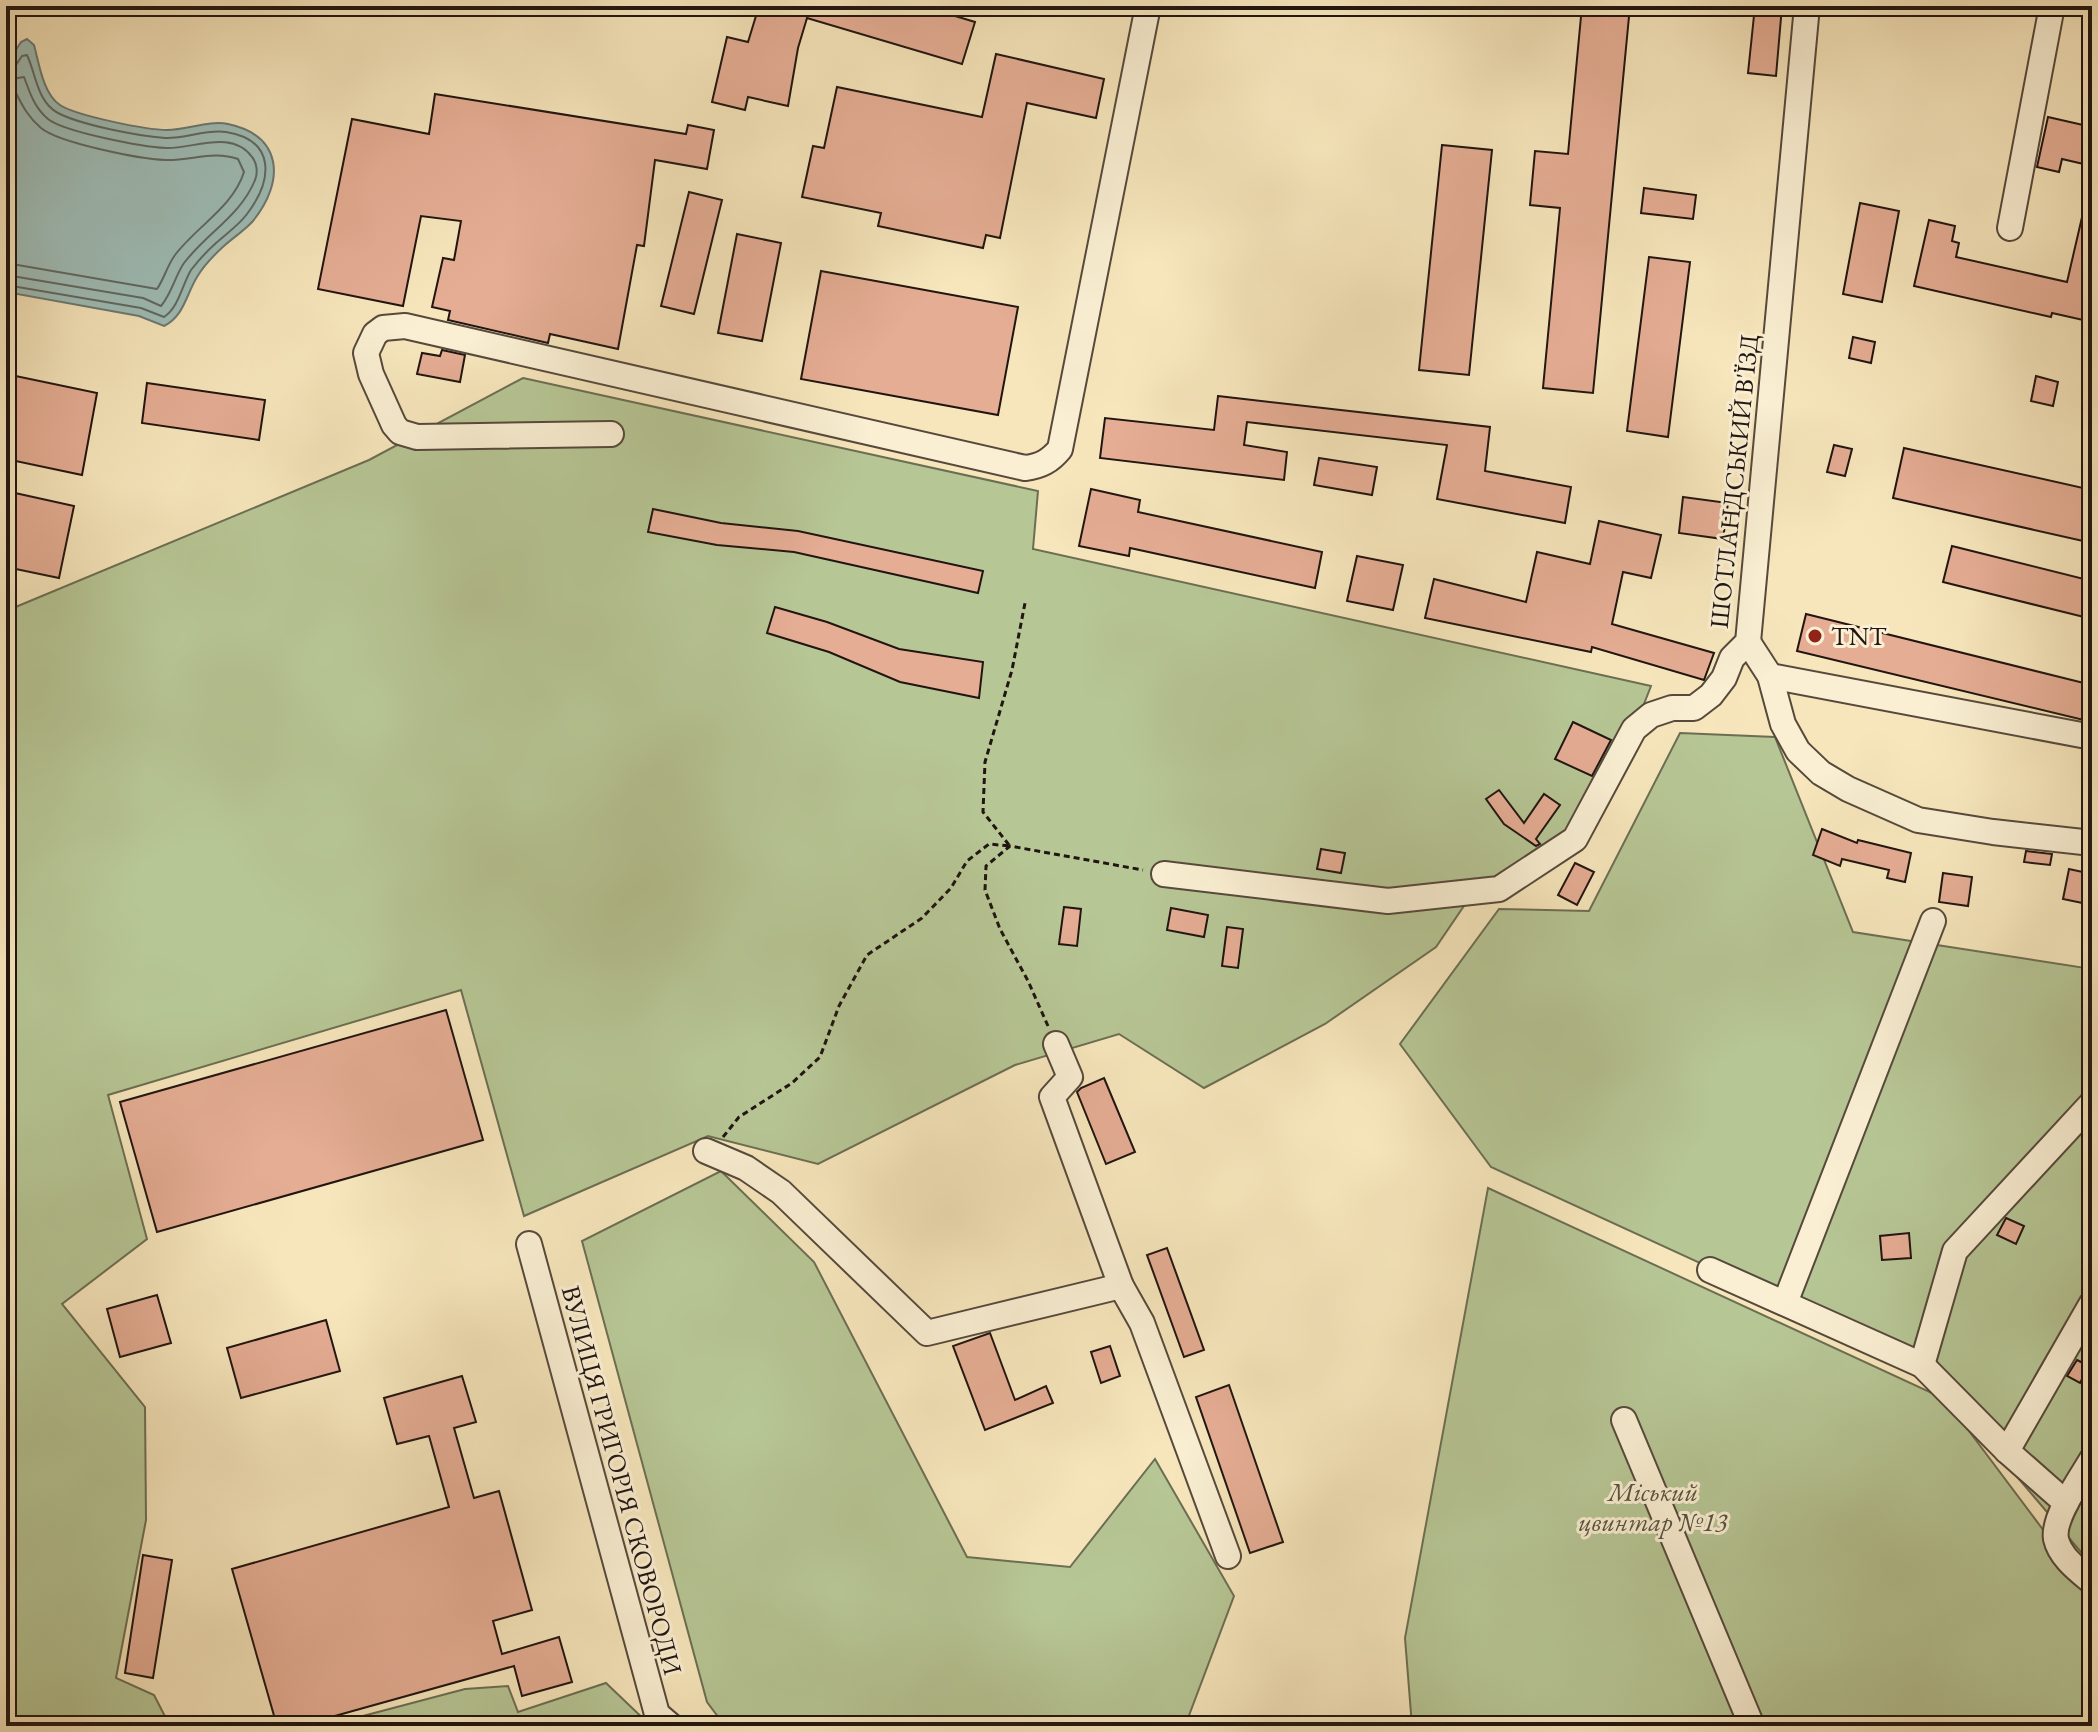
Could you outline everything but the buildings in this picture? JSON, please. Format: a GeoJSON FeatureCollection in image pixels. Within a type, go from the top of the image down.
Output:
{"type":"FeatureCollection","features":[{"type":"Feature","properties":{"kind":"street"},"geometry":{"type":"LineString","coordinates":[[611,434],[500,438],[408,436],[394,425],[367,364],[369,343],[383,328],[405,326],[1025,468],[1051,460],[1060,449],[1148,6]]}},
{"type":"Feature","properties":{"kind":"street","name":"ШОТЛАНДСЬКИЙ В'ЇЗД"},"geometry":{"type":"LineString","coordinates":[[1164,874],[1388,901],[1499,889],[1575,839],[1634,729],[1651,715],[1672,708],[1694,708],[1711,695],[1724,678],[1732,658],[1748,642],[1807,6]]}},
{"type":"Feature","properties":{"kind":"street"},"geometry":{"type":"LineString","coordinates":[[2010,228],[2052,6]]}},
{"type":"Feature","properties":{"kind":"street"},"geometry":{"type":"LineString","coordinates":[[1748,642],[1770,676],[1783,724],[1798,751],[1821,773],[1848,789],[1918,820],[2092,843]]}},
{"type":"Feature","properties":{"kind":"street"},"geometry":{"type":"LineString","coordinates":[[1770,676],[2092,737]]}},
{"type":"Feature","properties":{"kind":"street"},"geometry":{"type":"LineString","coordinates":[[1785,1303],[1933,921]]}},
{"type":"Feature","properties":{"kind":"street"},"geometry":{"type":"LineString","coordinates":[[1056,1044],[1070,1077],[1052,1097],[1121,1286],[1142,1323],[1228,1556]]}},
{"type":"Feature","properties":{"kind":"street"},"geometry":{"type":"LineString","coordinates":[[1922,1365],[1955,1251],[2092,1103]]}},
{"type":"Feature","properties":{"kind":"street"},"geometry":{"type":"LineString","coordinates":[[711,1146],[781,1192],[927,1333],[1121,1286]]}},
{"type":"Feature","properties":{"kind":"street","name":"ВУЛИЦЯ ГРИГОРІЯ СКОВОРОДИ"},"geometry":{"type":"LineString","coordinates":[[529,1244],[657,1714],[671,1726]]}},
{"type":"Feature","properties":{"kind":"street"},"geometry":{"type":"LineString","coordinates":[[1710,1270],[1922,1365],[2007,1451],[2066,1503]]}},
{"type":"Feature","properties":{"kind":"street"},"geometry":{"type":"LineString","coordinates":[[2007,1451],[2092,1303]]}},
{"type":"Feature","properties":{"kind":"street"},"geometry":{"type":"LineString","coordinates":[[1624,1420],[1752,1726]]}},
{"type":"Feature","properties":{"kind":"street"},"geometry":{"type":"LineString","coordinates":[[2092,1459],[2056,1527],[2057,1542],[2072,1565],[2092,1582]]}},
{"type":"Feature","properties":{"kind":"path"},"geometry":{"type":"LineString","coordinates":[[1010,846],[983,812],[985,762],[1012,670],[1025,603]]}},
{"type":"Feature","properties":{"kind":"path"},"geometry":{"type":"LineString","coordinates":[[711,1146],[739,1117],[792,1083],[820,1057],[839,1006],[867,955],[922,918],[951,888],[967,861],[989,844],[1164,874]]}},
{"type":"Feature","properties":{"kind":"path"},"geometry":{"type":"LineString","coordinates":[[1010,846],[986,866],[985,890],[1000,929],[1028,981],[1056,1044]]}},
{"type":"Feature","properties":{"kind":"green space"},"geometry":{"type":"Polygon","coordinates":[[[523,378],[1038,491],[1033,549],[1651,686],[1599,819],[1466,903],[1436,947],[1325,1024],[1204,1088],[1119,1034],[1015,1065],[818,1164],[708,1136],[524,1216],[461,990],[108,1095],[147,1239],[62,1304],[145,1407],[146,1520],[116,1678],[154,1695],[170,1726],[6,1726],[6,611],[369,460],[523,378]]]}},
{"type":"Feature","properties":{"kind":"green space"},"geometry":{"type":"Polygon","coordinates":[[[1680,733],[1775,737],[1853,932],[2092,969],[2092,1565],[1922,1365],[1491,1167],[1400,1044],[1499,909],[1589,911],[1680,733]]]}},
{"type":"Feature","properties":{"kind":"green space"},"geometry":{"type":"Polygon","coordinates":[[[721,1171],[814,1262],[967,1557],[1070,1567],[1155,1459],[1234,1596],[1185,1726],[725,1726],[707,1702],[582,1241],[721,1171]]]}},
{"type":"Feature","properties":{"kind":"green space","name":"Міський цвинтар №13"},"geometry":{"type":"Polygon","coordinates":[[[1488,1188],[1945,1399],[2092,1595],[2092,1726],[1412,1726],[1405,1638],[1488,1188]]]}},
{"type":"Feature","properties":{"kind":"green space"},"geometry":{"type":"Polygon","coordinates":[[[606,1683],[651,1726],[325,1726],[465,1689],[508,1686],[518,1712],[606,1683]]]}},
{"type":"Feature","properties":{"kind":"water"},"geometry":{"type":"Polygon","coordinates":[[[27,39],[34,45],[49,94],[60,105],[112,122],[157,129],[228,124],[246,130],[269,149],[274,176],[263,206],[250,224],[206,264],[176,317],[164,326],[139,316],[6,292],[6,65],[21,42],[27,39]]]}},
{"type":"Feature","properties":{"kind":"place","name":"TNT"},"geometry":{"type":"Point","coordinates":[1815,636]}}]}
